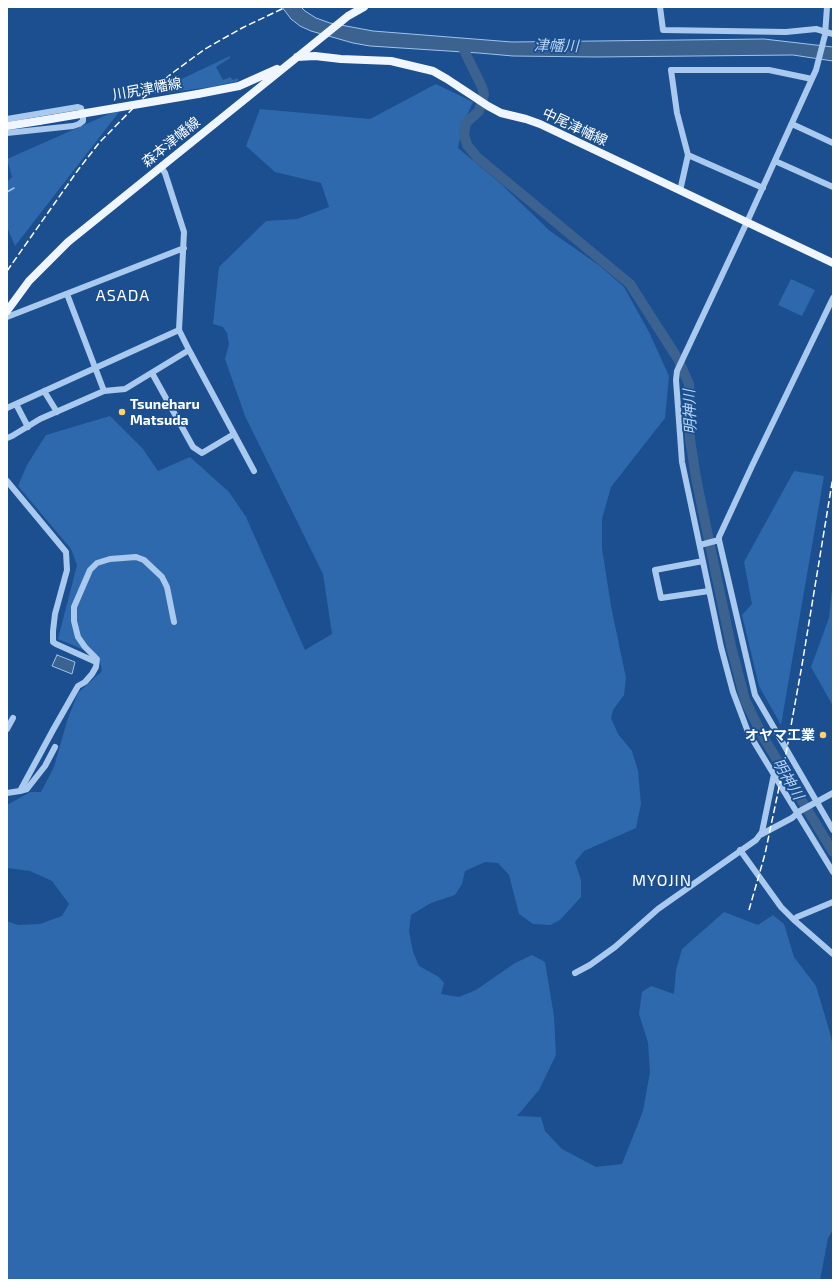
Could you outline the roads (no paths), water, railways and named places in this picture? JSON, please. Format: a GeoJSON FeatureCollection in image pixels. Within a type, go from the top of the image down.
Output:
{"type":"FeatureCollection","features":[{"type":"Feature","properties":{"kind":"main road","name":"森本津幡線"},"geometry":{"type":"LineString","coordinates":[[7,311],[29,281],[68,242],[310,46],[348,16],[364,7]]}},
{"type":"Feature","properties":{"kind":"main road","name":"中尾津幡線"},"geometry":{"type":"LineString","coordinates":[[297,57],[316,56],[341,59],[391,61],[414,65],[432,71],[501,113],[540,124],[833,263]]}},
{"type":"Feature","properties":{"kind":"main road","name":"川尻津幡線"},"geometry":{"type":"LineString","coordinates":[[7,126],[239,86],[287,65]]}},
{"type":"Feature","properties":{"kind":"street"},"geometry":{"type":"LineString","coordinates":[[660,7],[663,30],[786,32],[816,29],[825,33],[833,34]]}},
{"type":"Feature","properties":{"kind":"street"},"geometry":{"type":"LineString","coordinates":[[827,7],[825,33],[816,70],[763,188],[683,358],[677,372],[676,380],[682,462],[701,545],[721,647],[733,692],[748,732],[799,812],[833,872]]}},
{"type":"Feature","properties":{"kind":"street"},"geometry":{"type":"LineString","coordinates":[[680,191],[688,155],[677,113],[671,70],[769,70],[812,79]]}},
{"type":"Feature","properties":{"kind":"street"},"geometry":{"type":"LineString","coordinates":[[7,119],[78,107],[81,108],[83,117],[83,121],[72,126],[7,133]]}},
{"type":"Feature","properties":{"kind":"street"},"geometry":{"type":"LineString","coordinates":[[792,124],[833,143]]}},
{"type":"Feature","properties":{"kind":"street"},"geometry":{"type":"LineString","coordinates":[[688,155],[763,188]]}},
{"type":"Feature","properties":{"kind":"street"},"geometry":{"type":"LineString","coordinates":[[775,161],[833,187]]}},
{"type":"Feature","properties":{"kind":"street"},"geometry":{"type":"LineString","coordinates":[[161,167],[165,173],[184,232],[179,330],[254,471]]}},
{"type":"Feature","properties":{"kind":"street"},"geometry":{"type":"LineString","coordinates":[[7,317],[184,248]]}},
{"type":"Feature","properties":{"kind":"street"},"geometry":{"type":"LineString","coordinates":[[67,294],[104,391]]}},
{"type":"Feature","properties":{"kind":"street"},"geometry":{"type":"LineString","coordinates":[[701,545],[716,541],[719,537],[833,298]]}},
{"type":"Feature","properties":{"kind":"street"},"geometry":{"type":"LineString","coordinates":[[7,408],[179,330]]}},
{"type":"Feature","properties":{"kind":"street"},"geometry":{"type":"LineString","coordinates":[[7,438],[40,419],[104,391],[125,389],[189,350]]}},
{"type":"Feature","properties":{"kind":"street"},"geometry":{"type":"LineString","coordinates":[[152,373],[192,447],[202,453],[234,434]]}},
{"type":"Feature","properties":{"kind":"street"},"geometry":{"type":"LineString","coordinates":[[44,391],[57,412]]}},
{"type":"Feature","properties":{"kind":"street"},"geometry":{"type":"LineString","coordinates":[[16,404],[28,427]]}},
{"type":"Feature","properties":{"kind":"street"},"geometry":{"type":"LineString","coordinates":[[7,482],[66,552],[67,570],[56,609],[53,642],[96,662]]}},
{"type":"Feature","properties":{"kind":"street"},"geometry":{"type":"LineString","coordinates":[[716,541],[755,695],[814,803],[833,830]]}},
{"type":"Feature","properties":{"kind":"street"},"geometry":{"type":"LineString","coordinates":[[20,791],[78,686],[85,682],[96,667],[97,659],[78,637],[74,621],[74,607],[90,570],[97,563],[110,559],[136,557],[144,560],[162,577],[167,587],[174,622]]}},
{"type":"Feature","properties":{"kind":"street"},"geometry":{"type":"LineString","coordinates":[[703,561],[655,570],[661,598],[709,591]]}},
{"type":"Feature","properties":{"kind":"street"},"geometry":{"type":"LineString","coordinates":[[7,730],[13,718]]}},
{"type":"Feature","properties":{"kind":"street"},"geometry":{"type":"LineString","coordinates":[[7,793],[27,789],[41,772],[55,747]]}},
{"type":"Feature","properties":{"kind":"street"},"geometry":{"type":"LineString","coordinates":[[575,973],[590,965],[615,947],[658,909],[756,840],[762,832],[774,774]]}},
{"type":"Feature","properties":{"kind":"street"},"geometry":{"type":"LineString","coordinates":[[759,836],[833,793]]}},
{"type":"Feature","properties":{"kind":"street"},"geometry":{"type":"LineString","coordinates":[[740,850],[781,907],[833,954]]}},
{"type":"Feature","properties":{"kind":"street"},"geometry":{"type":"LineString","coordinates":[[794,920],[797,917],[833,902]]}},
{"type":"Feature","properties":{"kind":"water","name":"津幡川"},"geometry":{"type":"Polygon","coordinates":[[[282,7],[301,7],[316,18],[330,23],[373,31],[512,42],[764,39],[833,47],[833,61],[793,55],[596,57],[513,56],[370,46],[353,43],[311,31],[300,26],[291,19],[282,7]]]}},
{"type":"Feature","properties":{"kind":"water"},"geometry":{"type":"Polygon","coordinates":[[[57,655],[75,662],[72,674],[52,666],[57,655]]]}},
{"type":"Feature","properties":{"kind":"waterway","name":"明神川"},"geometry":{"type":"LineString","coordinates":[[462,46],[484,94],[479,111],[466,123],[464,134],[467,145],[477,157],[630,284],[678,359],[689,384],[690,439],[696,478],[731,646],[745,700],[762,735],[833,852]]}},
{"type":"Feature","properties":{"kind":"waterway"},"geometry":{"type":"LineString","coordinates":[[7,192],[14,188]]}},
{"type":"Feature","properties":{"kind":"railway"},"geometry":{"type":"LineString","coordinates":[[7,271],[78,170],[99,143],[143,98],[171,74],[205,49],[242,28],[286,7]]}},
{"type":"Feature","properties":{"kind":"railway"},"geometry":{"type":"LineString","coordinates":[[749,910],[765,854],[785,759],[833,477]]}},
{"type":"Feature","properties":{"kind":"place","name":"Tsuneharu Matsuda"},"geometry":{"type":"Point","coordinates":[122,412]}},
{"type":"Feature","properties":{"kind":"place","name":"オヤマ工業"},"geometry":{"type":"Point","coordinates":[823,735]}},
{"type":"Feature","properties":{"kind":"district","name":"ASADA"},"geometry":{"type":"Point","coordinates":[123,296]}},
{"type":"Feature","properties":{"kind":"district","name":"MYOJIN"},"geometry":{"type":"Point","coordinates":[662,881]}}]}
